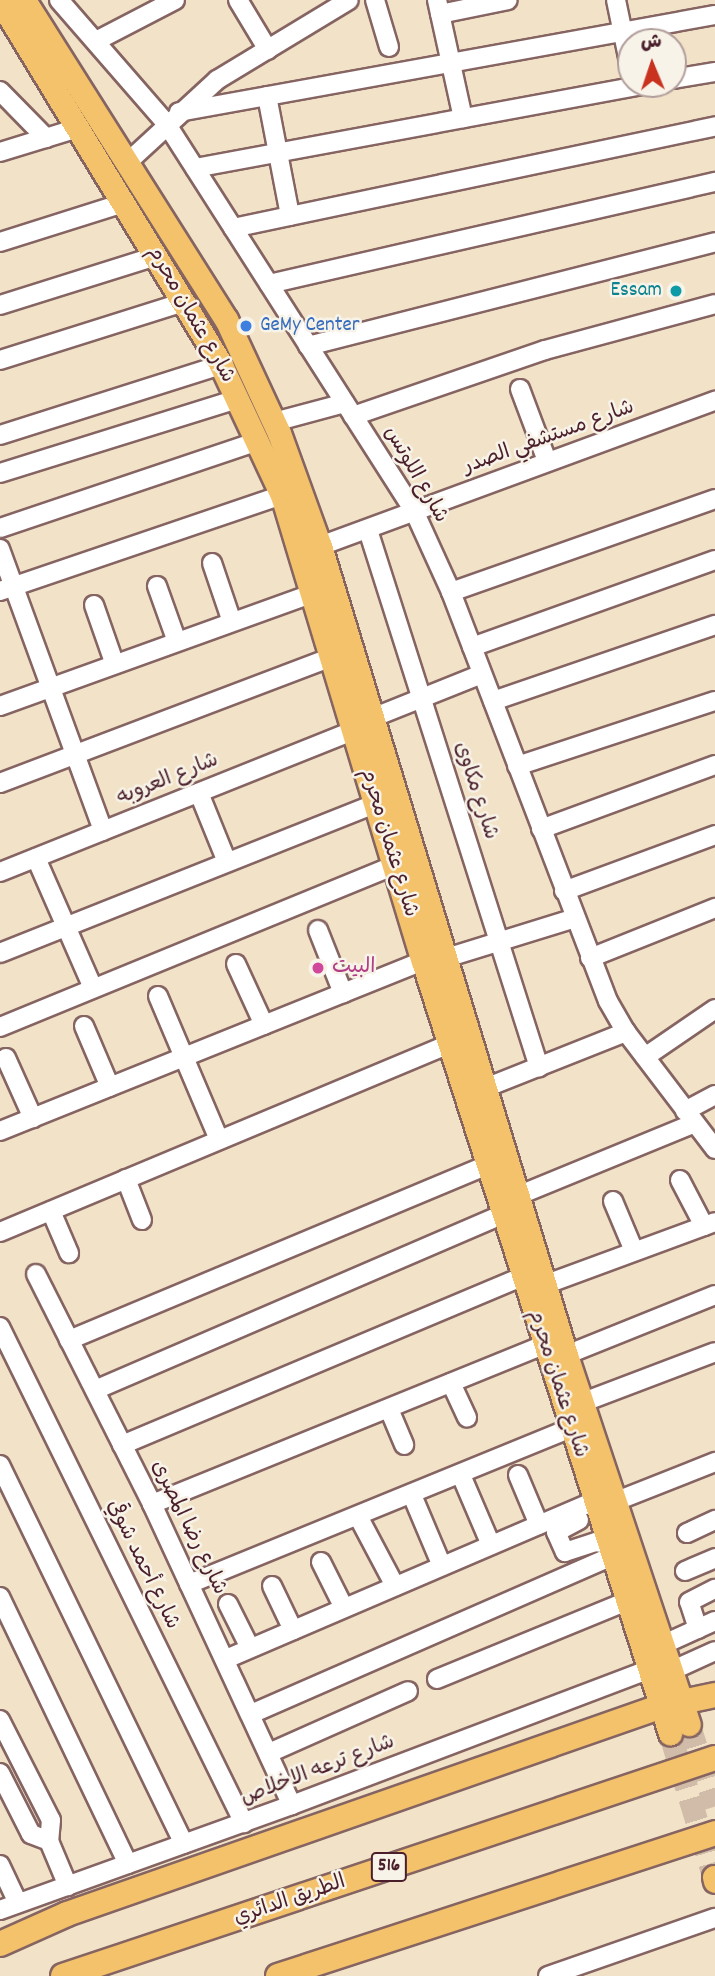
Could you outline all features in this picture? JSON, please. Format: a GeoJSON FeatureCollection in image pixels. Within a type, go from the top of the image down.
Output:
{"type":"FeatureCollection","features":[{"type":"Feature","properties":{"kind":"highway"},"geometry":{"type":"LineString","coordinates":[[0,1944],[67,1914],[675,1716],[715,1695]]}},
{"type":"Feature","properties":{"kind":"highway","name":"الطريق الدائري"},"geometry":{"type":"LineString","coordinates":[[63,1976],[715,1758]]}},
{"type":"Feature","properties":{"kind":"highway"},"geometry":{"type":"LineString","coordinates":[[278,1976],[715,1833]]}},
{"type":"Feature","properties":{"kind":"main road","name":"شارع عثمان محرم"},"geometry":{"type":"LineString","coordinates":[[24,0],[129,161],[226,318],[274,422],[320,546],[363,725],[377,803],[446,958],[581,1403],[611,1550],[628,1601],[661,1670],[675,1716]]}},
{"type":"Feature","properties":{"kind":"main road","name":"شارع عثمان محرم"},"geometry":{"type":"LineString","coordinates":[[0,1],[221,365],[259,441],[282,495],[331,657],[363,725],[405,861],[423,961],[544,1345],[571,1428],[662,1645],[661,1670]]}},
{"type":"Feature","properties":{"kind":"street","name":"شارع اللوتس"},"geometry":{"type":"LineString","coordinates":[[59,0],[172,118],[195,167],[415,513],[451,592],[590,958],[625,1032],[715,1149]]}},
{"type":"Feature","properties":{"kind":"street"},"geometry":{"type":"LineString","coordinates":[[96,41],[175,0]]}},
{"type":"Feature","properties":{"kind":"street"},"geometry":{"type":"LineString","coordinates":[[238,0],[268,50]]}},
{"type":"Feature","properties":{"kind":"street"},"geometry":{"type":"LineString","coordinates":[[129,161],[172,118],[217,80],[268,50],[328,4],[349,0]]}},
{"type":"Feature","properties":{"kind":"street"},"geometry":{"type":"LineString","coordinates":[[375,0],[388,47]]}},
{"type":"Feature","properties":{"kind":"street"},"geometry":{"type":"LineString","coordinates":[[463,118],[438,7],[508,0]]}},
{"type":"Feature","properties":{"kind":"street"},"geometry":{"type":"LineString","coordinates":[[616,0],[621,28]]}},
{"type":"Feature","properties":{"kind":"street"},"geometry":{"type":"LineString","coordinates":[[644,28],[715,15]]}},
{"type":"Feature","properties":{"kind":"street"},"geometry":{"type":"LineString","coordinates":[[172,118],[267,96],[617,33]]}},
{"type":"Feature","properties":{"kind":"street"},"geometry":{"type":"LineString","coordinates":[[687,77],[715,72]]}},
{"type":"Feature","properties":{"kind":"street"},"geometry":{"type":"LineString","coordinates":[[195,167],[463,118],[617,86]]}},
{"type":"Feature","properties":{"kind":"street"},"geometry":{"type":"LineString","coordinates":[[0,91],[46,138]]}},
{"type":"Feature","properties":{"kind":"street"},"geometry":{"type":"LineString","coordinates":[[267,96],[290,216]]}},
{"type":"Feature","properties":{"kind":"street"},"geometry":{"type":"LineString","coordinates":[[233,228],[715,126]]}},
{"type":"Feature","properties":{"kind":"street"},"geometry":{"type":"LineString","coordinates":[[0,152],[78,128]]}},
{"type":"Feature","properties":{"kind":"street"},"geometry":{"type":"LineString","coordinates":[[270,284],[715,182]]}},
{"type":"Feature","properties":{"kind":"street"},"geometry":{"type":"LineString","coordinates":[[0,242],[124,204]]}},
{"type":"Feature","properties":{"kind":"street"},"geometry":{"type":"LineString","coordinates":[[308,346],[715,242]]}},
{"type":"Feature","properties":{"kind":"street"},"geometry":{"type":"LineString","coordinates":[[0,305],[156,256]]}},
{"type":"Feature","properties":{"kind":"street"},"geometry":{"type":"LineString","coordinates":[[0,360],[184,302]]}},
{"type":"Feature","properties":{"kind":"street"},"geometry":{"type":"LineString","coordinates":[[274,422],[349,409],[545,349],[715,304]]}},
{"type":"Feature","properties":{"kind":"street"},"geometry":{"type":"LineString","coordinates":[[0,435],[221,365]]}},
{"type":"Feature","properties":{"kind":"street"},"geometry":{"type":"LineString","coordinates":[[520,389],[547,461]]}},
{"type":"Feature","properties":{"kind":"street"},"geometry":{"type":"LineString","coordinates":[[0,472],[238,399]]}},
{"type":"Feature","properties":{"kind":"street","name":"شارع مستشفي الصدر"},"geometry":{"type":"LineString","coordinates":[[320,546],[715,401]]}},
{"type":"Feature","properties":{"kind":"street"},"geometry":{"type":"LineString","coordinates":[[0,528],[259,441]]}},
{"type":"Feature","properties":{"kind":"street"},"geometry":{"type":"LineString","coordinates":[[7,589],[282,495]]}},
{"type":"Feature","properties":{"kind":"street"},"geometry":{"type":"LineString","coordinates":[[451,592],[715,499]]}},
{"type":"Feature","properties":{"kind":"street","name":"شارع مكاوى"},"geometry":{"type":"LineString","coordinates":[[368,530],[539,1067]]}},
{"type":"Feature","properties":{"kind":"street"},"geometry":{"type":"LineString","coordinates":[[0,549],[7,589],[51,688],[103,831]]}},
{"type":"Feature","properties":{"kind":"street"},"geometry":{"type":"LineString","coordinates":[[472,647],[715,560]]}},
{"type":"Feature","properties":{"kind":"street"},"geometry":{"type":"LineString","coordinates":[[212,564],[231,619]]}},
{"type":"Feature","properties":{"kind":"street"},"geometry":{"type":"LineString","coordinates":[[157,586],[176,639]]}},
{"type":"Feature","properties":{"kind":"street"},"geometry":{"type":"LineString","coordinates":[[0,706],[231,619],[311,594]]}},
{"type":"Feature","properties":{"kind":"street"},"geometry":{"type":"LineString","coordinates":[[94,605],[114,662]]}},
{"type":"Feature","properties":{"kind":"street"},"geometry":{"type":"LineString","coordinates":[[493,701],[715,625]]}},
{"type":"Feature","properties":{"kind":"street"},"geometry":{"type":"LineString","coordinates":[[0,783],[331,657]]}},
{"type":"Feature","properties":{"kind":"street","name":"شارع العروبه"},"geometry":{"type":"LineString","coordinates":[[0,872],[199,793],[482,674]]}},
{"type":"Feature","properties":{"kind":"street"},"geometry":{"type":"LineString","coordinates":[[517,766],[715,701]]}},
{"type":"Feature","properties":{"kind":"street"},"geometry":{"type":"LineString","coordinates":[[541,829],[715,765]]}},
{"type":"Feature","properties":{"kind":"street"},"geometry":{"type":"LineString","coordinates":[[199,793],[227,862]]}},
{"type":"Feature","properties":{"kind":"street"},"geometry":{"type":"LineString","coordinates":[[0,953],[377,803]]}},
{"type":"Feature","properties":{"kind":"street"},"geometry":{"type":"LineString","coordinates":[[564,891],[715,835]]}},
{"type":"Feature","properties":{"kind":"street"},"geometry":{"type":"LineString","coordinates":[[36,858],[93,988]]}},
{"type":"Feature","properties":{"kind":"street"},"geometry":{"type":"LineString","coordinates":[[0,1027],[405,861]]}},
{"type":"Feature","properties":{"kind":"street"},"geometry":{"type":"LineString","coordinates":[[590,958],[715,908]]}},
{"type":"Feature","properties":{"kind":"street"},"geometry":{"type":"LineString","coordinates":[[446,958],[575,918]]}},
{"type":"Feature","properties":{"kind":"street"},"geometry":{"type":"LineString","coordinates":[[318,930],[343,993]]}},
{"type":"Feature","properties":{"kind":"street"},"geometry":{"type":"LineString","coordinates":[[0,1131],[423,961]]}},
{"type":"Feature","properties":{"kind":"street"},"geometry":{"type":"LineString","coordinates":[[236,964],[264,1026]]}},
{"type":"Feature","properties":{"kind":"street"},"geometry":{"type":"LineString","coordinates":[[158,996],[219,1140]]}},
{"type":"Feature","properties":{"kind":"street"},"geometry":{"type":"LineString","coordinates":[[645,1057],[715,1009]]}},
{"type":"Feature","properties":{"kind":"street"},"geometry":{"type":"LineString","coordinates":[[84,1026],[110,1087]]}},
{"type":"Feature","properties":{"kind":"street"},"geometry":{"type":"LineString","coordinates":[[485,1088],[625,1032]]}},
{"type":"Feature","properties":{"kind":"street"},"geometry":{"type":"LineString","coordinates":[[0,1232],[449,1044]]}},
{"type":"Feature","properties":{"kind":"street"},"geometry":{"type":"LineString","coordinates":[[6,1058],[33,1118]]}},
{"type":"Feature","properties":{"kind":"street"},"geometry":{"type":"LineString","coordinates":[[517,1196],[690,1117],[715,1095]]}},
{"type":"Feature","properties":{"kind":"street"},"geometry":{"type":"LineString","coordinates":[[69,1340],[488,1165]]}},
{"type":"Feature","properties":{"kind":"street"},"geometry":{"type":"LineString","coordinates":[[126,1180],[142,1220]]}},
{"type":"Feature","properties":{"kind":"street"},"geometry":{"type":"LineString","coordinates":[[544,1285],[709,1224],[680,1180]]}},
{"type":"Feature","properties":{"kind":"street"},"geometry":{"type":"LineString","coordinates":[[613,1201],[634,1251]]}},
{"type":"Feature","properties":{"kind":"street"},"geometry":{"type":"LineString","coordinates":[[51,1211],[69,1253]]}},
{"type":"Feature","properties":{"kind":"street"},"geometry":{"type":"LineString","coordinates":[[95,1390],[503,1214]]}},
{"type":"Feature","properties":{"kind":"street","name":"شارع رضا المصرى"},"geometry":{"type":"LineString","coordinates":[[36,1274],[152,1504],[292,1805]]}},
{"type":"Feature","properties":{"kind":"street"},"geometry":{"type":"LineString","coordinates":[[122,1444],[522,1276]]}},
{"type":"Feature","properties":{"kind":"street"},"geometry":{"type":"LineString","coordinates":[[566,1355],[715,1295]]}},
{"type":"Feature","properties":{"kind":"street","name":"شارع أحمد شوقي"},"geometry":{"type":"LineString","coordinates":[[0,1327],[244,1823]]}},
{"type":"Feature","properties":{"kind":"street"},"geometry":{"type":"LineString","coordinates":[[152,1504],[544,1345]]}},
{"type":"Feature","properties":{"kind":"street"},"geometry":{"type":"LineString","coordinates":[[581,1403],[715,1352]]}},
{"type":"Feature","properties":{"kind":"street"},"geometry":{"type":"LineString","coordinates":[[451,1383],[467,1418]]}},
{"type":"Feature","properties":{"kind":"street"},"geometry":{"type":"LineString","coordinates":[[389,1409],[404,1445]]}},
{"type":"Feature","properties":{"kind":"street"},"geometry":{"type":"LineString","coordinates":[[189,1584],[359,1518],[571,1428]]}},
{"type":"Feature","properties":{"kind":"street"},"geometry":{"type":"LineString","coordinates":[[226,1659],[539,1525],[715,1462]]}},
{"type":"Feature","properties":{"kind":"street"},"geometry":{"type":"LineString","coordinates":[[0,1465],[184,1844]]}},
{"type":"Feature","properties":{"kind":"street"},"geometry":{"type":"LineString","coordinates":[[461,1475],[491,1545]]}},
{"type":"Feature","properties":{"kind":"street"},"geometry":{"type":"LineString","coordinates":[[518,1475],[539,1525]]}},
{"type":"Feature","properties":{"kind":"street"},"geometry":{"type":"LineString","coordinates":[[412,1495],[442,1566]]}},
{"type":"Feature","properties":{"kind":"street"},"geometry":{"type":"LineString","coordinates":[[601,1502],[586,1516],[558,1529],[557,1534],[568,1552],[596,1542],[611,1550]]}},
{"type":"Feature","properties":{"kind":"street"},"geometry":{"type":"LineString","coordinates":[[359,1518],[395,1586]]}},
{"type":"Feature","properties":{"kind":"street"},"geometry":{"type":"LineString","coordinates":[[687,1533],[715,1520]]}},
{"type":"Feature","properties":{"kind":"street"},"geometry":{"type":"LineString","coordinates":[[251,1714],[611,1550]]}},
{"type":"Feature","properties":{"kind":"street"},"geometry":{"type":"LineString","coordinates":[[685,1571],[715,1558]]}},
{"type":"Feature","properties":{"kind":"street"},"geometry":{"type":"LineString","coordinates":[[321,1562],[344,1608]]}},
{"type":"Feature","properties":{"kind":"street"},"geometry":{"type":"LineString","coordinates":[[272,1586],[293,1630]]}},
{"type":"Feature","properties":{"kind":"street"},"geometry":{"type":"LineString","coordinates":[[698,1629],[690,1602],[715,1590]]}},
{"type":"Feature","properties":{"kind":"street"},"geometry":{"type":"LineString","coordinates":[[0,1597],[128,1864]]}},
{"type":"Feature","properties":{"kind":"street"},"geometry":{"type":"LineString","coordinates":[[437,1679],[628,1601]]}},
{"type":"Feature","properties":{"kind":"street"},"geometry":{"type":"LineString","coordinates":[[228,1604],[250,1648]]}},
{"type":"Feature","properties":{"kind":"street"},"geometry":{"type":"LineString","coordinates":[[662,1645],[715,1621]]}},
{"type":"Feature","properties":{"kind":"street","name":"شارع ترعه الاخلاص"},"geometry":{"type":"LineString","coordinates":[[0,1910],[715,1651]]}},
{"type":"Feature","properties":{"kind":"street"},"geometry":{"type":"LineString","coordinates":[[269,1753],[408,1692]]}},
{"type":"Feature","properties":{"kind":"street"},"geometry":{"type":"LineString","coordinates":[[0,1720],[51,1821],[49,1841],[68,1886]]}},
{"type":"Feature","properties":{"kind":"street"},"geometry":{"type":"LineString","coordinates":[[0,1773],[30,1833],[49,1841]]}},
{"type":"Feature","properties":{"kind":"street"},"geometry":{"type":"LineString","coordinates":[[0,1865],[18,1903]]}},
{"type":"Feature","properties":{"kind":"street"},"geometry":{"type":"LineString","coordinates":[[548,1976],[715,1918]]}},
{"type":"Feature","properties":{"kind":"tunnel"},"geometry":{"type":"LineString","coordinates":[[689,1724],[715,1806]]}},
{"type":"Feature","properties":{"kind":"tunnel"},"geometry":{"type":"LineString","coordinates":[[670,1733],[714,1877]]}},
{"type":"Feature","properties":{"kind":"place","name":"Essam"},"geometry":{"type":"Point","coordinates":[676,291]}},
{"type":"Feature","properties":{"kind":"place","name":"GeMy Center"},"geometry":{"type":"Point","coordinates":[246,326]}},
{"type":"Feature","properties":{"kind":"place","name":"البيت"},"geometry":{"type":"Point","coordinates":[318,968]}}]}
